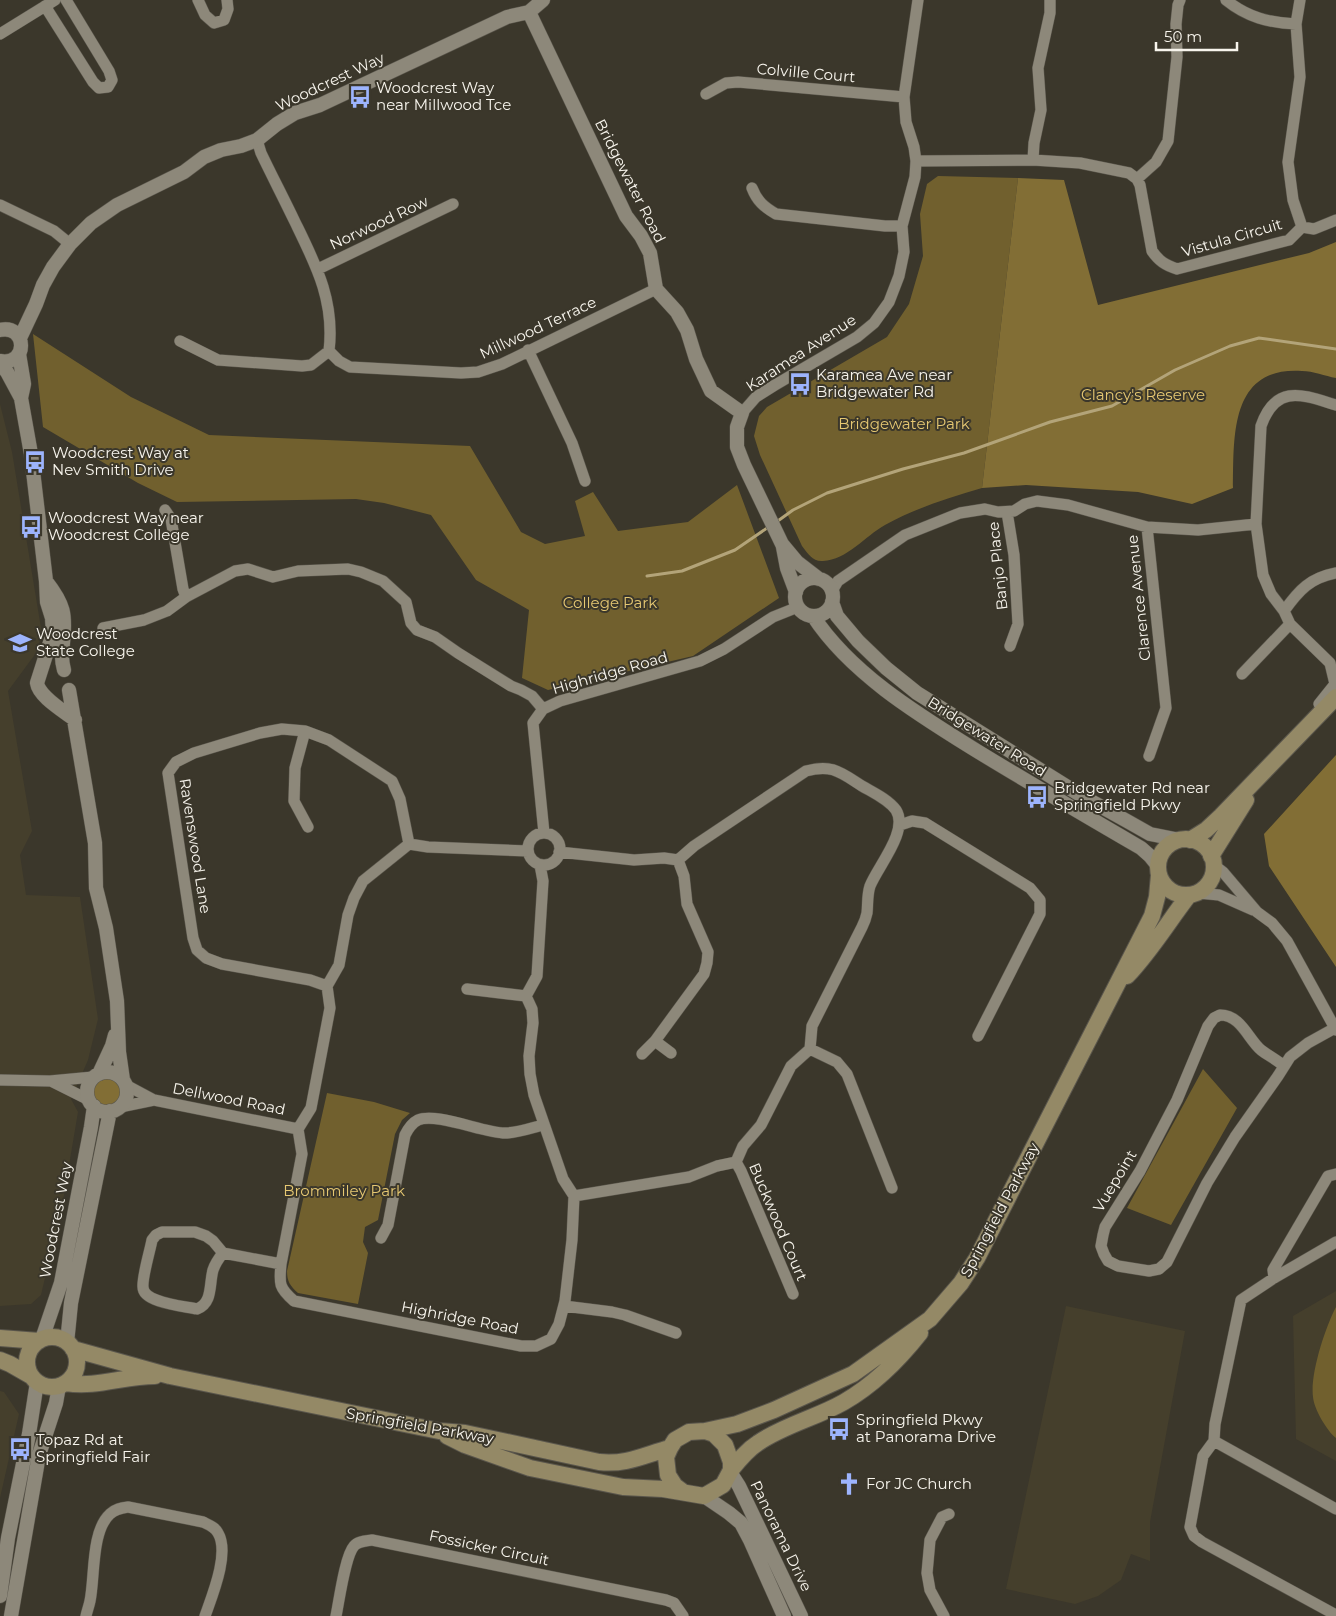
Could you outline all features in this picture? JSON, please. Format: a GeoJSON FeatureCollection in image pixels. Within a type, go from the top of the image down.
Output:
{"type":"FeatureCollection","features":[{"type":"Feature","properties":{"kind":"main road"},"geometry":{"type":"LineString","coordinates":[[1273,762],[1244,802],[1213,860],[1213,874],[1205,888],[1194,894],[1180,894],[1171,891],[1164,884],[1159,871],[1163,851],[1171,844],[1206,830],[1336,697]]}},
{"type":"Feature","properties":{"kind":"main road"},"geometry":{"type":"LineString","coordinates":[[1185,840],[1205,847],[1213,860]]}},
{"type":"Feature","properties":{"kind":"main road","name":"Springfield Parkway"},"geometry":{"type":"LineString","coordinates":[[705,1431],[737,1424],[774,1410],[853,1374],[930,1319],[956,1290],[977,1258],[1152,916],[1157,898],[1159,871]]}},
{"type":"Feature","properties":{"kind":"main road","name":"Springfield Parkway"},"geometry":{"type":"LineString","coordinates":[[1108,1002],[1126,976],[1144,958],[1194,894]]}},
{"type":"Feature","properties":{"kind":"main road"},"geometry":{"type":"LineString","coordinates":[[438,1431],[465,1445],[530,1468],[623,1487],[683,1492],[704,1496],[723,1486],[730,1471],[756,1443],[843,1403],[880,1377],[901,1356],[930,1319]]}},
{"type":"Feature","properties":{"kind":"main road"},"geometry":{"type":"LineString","coordinates":[[0,1338],[41,1340],[51,1337],[60,1338],[70,1346],[76,1356],[75,1371],[62,1385],[43,1386],[10,1364],[0,1360]]}},
{"type":"Feature","properties":{"kind":"main road"},"geometry":{"type":"LineString","coordinates":[[34,1379],[27,1363],[28,1356],[30,1349],[41,1340]]}},
{"type":"Feature","properties":{"kind":"main road","name":"Springfield Parkway"},"geometry":{"type":"LineString","coordinates":[[70,1346],[170,1376],[438,1431],[465,1433],[599,1462],[612,1464],[640,1459],[670,1448]]}},
{"type":"Feature","properties":{"kind":"main road","name":"Springfield Parkway"},"geometry":{"type":"LineString","coordinates":[[62,1385],[95,1385],[137,1376],[170,1376]]}},
{"type":"Feature","properties":{"kind":"main road"},"geometry":{"type":"LineString","coordinates":[[683,1492],[675,1486],[668,1475],[666,1457],[675,1440],[681,1435],[689,1432],[705,1431],[714,1434],[725,1445],[731,1462],[730,1471]]}},
{"type":"Feature","properties":{"kind":"street"},"geometry":{"type":"LineString","coordinates":[[0,34],[50,3],[92,82],[99,88],[108,87],[112,80],[109,72],[66,0]]}},
{"type":"Feature","properties":{"kind":"street"},"geometry":{"type":"LineString","coordinates":[[198,0],[205,15],[214,23],[224,20],[228,9],[227,0]]}},
{"type":"Feature","properties":{"kind":"street","name":"Woodcrest Way"},"geometry":{"type":"LineString","coordinates":[[20,338],[52,267],[70,244],[91,223],[117,205],[184,172],[204,157],[220,150],[241,146],[257,140],[295,113],[320,104],[507,17],[529,12],[543,0]]}},
{"type":"Feature","properties":{"kind":"street","name":"Karamea Avenue"},"geometry":{"type":"LineString","coordinates":[[742,413],[756,398],[857,337],[874,323],[889,302],[899,276],[904,252],[902,226],[915,176],[916,161],[914,147],[906,122],[904,98],[918,0]]}},
{"type":"Feature","properties":{"kind":"street"},"geometry":{"type":"LineString","coordinates":[[1033,160],[1034,143],[1041,110],[1038,68],[1050,13],[1050,0]]}},
{"type":"Feature","properties":{"kind":"street"},"geometry":{"type":"LineString","coordinates":[[916,161],[1033,160],[1088,165],[1129,173],[1137,179],[1156,162],[1168,141],[1177,57],[1176,24],[1180,0]]}},
{"type":"Feature","properties":{"kind":"street"},"geometry":{"type":"LineString","coordinates":[[1226,0],[1248,15],[1276,23],[1296,24]]}},
{"type":"Feature","properties":{"kind":"street","name":"Vistula Circuit"},"geometry":{"type":"LineString","coordinates":[[1137,179],[1140,185],[1152,251],[1158,260],[1167,266],[1177,269],[1289,240],[1302,227],[1293,200],[1288,162],[1300,76],[1296,24],[1300,0]]}},
{"type":"Feature","properties":{"kind":"street","name":"Bridgewater Road"},"geometry":{"type":"LineString","coordinates":[[529,12],[626,216],[641,236],[650,253],[656,289]]}},
{"type":"Feature","properties":{"kind":"street","name":"Colville Court"},"geometry":{"type":"LineString","coordinates":[[706,94],[726,83],[738,82],[904,98]]}},
{"type":"Feature","properties":{"kind":"street"},"geometry":{"type":"LineString","coordinates":[[180,341],[218,360],[232,362],[311,365],[329,351],[329,309],[318,269],[261,153],[257,140]]}},
{"type":"Feature","properties":{"kind":"street"},"geometry":{"type":"LineString","coordinates":[[752,188],[757,199],[767,209],[776,214],[885,226],[902,226]]}},
{"type":"Feature","properties":{"kind":"street","name":"Norwood Row"},"geometry":{"type":"LineString","coordinates":[[318,269],[453,204]]}},
{"type":"Feature","properties":{"kind":"street"},"geometry":{"type":"LineString","coordinates":[[0,205],[54,232],[70,244]]}},
{"type":"Feature","properties":{"kind":"street"},"geometry":{"type":"LineString","coordinates":[[1302,227],[1314,229],[1336,220]]}},
{"type":"Feature","properties":{"kind":"street"},"geometry":{"type":"LineString","coordinates":[[656,289],[677,312],[687,330],[696,359],[711,391],[742,413]]}},
{"type":"Feature","properties":{"kind":"street","name":"Millwood Terrace"},"geometry":{"type":"LineString","coordinates":[[329,351],[339,361],[350,366],[461,373],[478,372],[502,364],[656,289]]}},
{"type":"Feature","properties":{"kind":"street","name":"Woodcrest Way"},"geometry":{"type":"LineString","coordinates":[[2,330],[21,320],[36,304]]}},
{"type":"Feature","properties":{"kind":"street"},"geometry":{"type":"LineString","coordinates":[[2,330],[13,331],[20,338],[21,349],[19,354],[24,384],[21,398]]}},
{"type":"Feature","properties":{"kind":"street"},"geometry":{"type":"LineString","coordinates":[[528,350],[572,443],[585,481]]}},
{"type":"Feature","properties":{"kind":"street"},"geometry":{"type":"LineString","coordinates":[[19,354],[10,361],[0,362],[21,398],[31,454],[47,602],[52,618],[53,633],[37,683],[38,689],[43,696],[56,700],[62,698],[69,690]]}},
{"type":"Feature","properties":{"kind":"street"},"geometry":{"type":"LineString","coordinates":[[1321,713],[1319,704],[1335,684],[1333,665],[1290,624],[1284,611],[1271,594],[1263,575],[1256,524],[1262,426],[1265,415],[1273,405],[1288,396],[1300,394],[1336,405]]}},
{"type":"Feature","properties":{"kind":"street","name":"Bridgewater Road"},"geometry":{"type":"LineString","coordinates":[[742,413],[737,427],[737,447],[744,466],[782,544],[797,562],[829,587],[837,616],[858,642],[917,693],[1082,796],[1150,834],[1185,840]]}},
{"type":"Feature","properties":{"kind":"street","name":"Clarence Avenue"},"geometry":{"type":"LineString","coordinates":[[829,587],[905,535],[960,513],[985,509],[1008,512],[1014,511],[1025,504],[1037,502],[1068,505],[1147,527],[1166,708],[1149,756]]}},
{"type":"Feature","properties":{"kind":"street"},"geometry":{"type":"LineString","coordinates":[[165,510],[171,519],[186,597]]}},
{"type":"Feature","properties":{"kind":"street","name":"Banjo Place"},"geometry":{"type":"LineString","coordinates":[[1008,512],[1014,555],[1018,616],[1018,624],[1010,646]]}},
{"type":"Feature","properties":{"kind":"street"},"geometry":{"type":"LineString","coordinates":[[1147,527],[1198,530],[1256,524]]}},
{"type":"Feature","properties":{"kind":"street","name":"Bridgewater Road"},"geometry":{"type":"LineString","coordinates":[[782,544],[787,568],[796,592]]}},
{"type":"Feature","properties":{"kind":"street"},"geometry":{"type":"LineString","coordinates":[[103,628],[144,620],[167,611],[186,597],[235,570],[248,569],[273,576],[298,571],[348,569],[362,572],[383,581],[406,602],[411,623],[417,630],[435,637],[511,686],[532,696],[543,709]]}},
{"type":"Feature","properties":{"kind":"street"},"geometry":{"type":"LineString","coordinates":[[1284,611],[1310,581],[1317,577],[1336,573]]}},
{"type":"Feature","properties":{"kind":"street"},"geometry":{"type":"LineString","coordinates":[[807,579],[829,587],[825,612],[813,616],[807,615],[798,607],[795,599],[796,592],[798,587],[807,579]]}},
{"type":"Feature","properties":{"kind":"street"},"geometry":{"type":"LineString","coordinates":[[46,581],[59,598],[64,612],[61,661],[70,680],[69,690],[95,844],[96,888],[106,928],[117,1001],[119,1062],[125,1082],[126,1097],[115,1109],[102,1111],[92,1103],[50,1081]]}},
{"type":"Feature","properties":{"kind":"street","name":"Highridge Road"},"geometry":{"type":"LineString","coordinates":[[544,834],[533,723],[543,709],[560,701],[700,661],[724,649],[773,617],[798,607]]}},
{"type":"Feature","properties":{"kind":"street","name":"Bridgewater Road"},"geometry":{"type":"LineString","coordinates":[[813,616],[842,652],[861,670],[926,719],[1074,810],[1141,848],[1150,856],[1159,871]]}},
{"type":"Feature","properties":{"kind":"street"},"geometry":{"type":"LineString","coordinates":[[1242,674],[1290,624]]}},
{"type":"Feature","properties":{"kind":"street"},"geometry":{"type":"LineString","coordinates":[[39,674],[50,666],[56,666],[64,670]]}},
{"type":"Feature","properties":{"kind":"street"},"geometry":{"type":"LineString","coordinates":[[48,698],[75,720]]}},
{"type":"Feature","properties":{"kind":"street","name":"Ravenswood Lane"},"geometry":{"type":"LineString","coordinates":[[327,986],[310,980],[222,964],[206,958],[197,950],[193,938],[168,773],[176,762],[203,750],[260,733],[282,729],[304,731],[329,740],[392,781],[400,798],[409,844]]}},
{"type":"Feature","properties":{"kind":"street"},"geometry":{"type":"LineString","coordinates":[[304,731],[295,768],[294,801],[308,827]]}},
{"type":"Feature","properties":{"kind":"street"},"geometry":{"type":"LineString","coordinates":[[526,996],[532,1009],[533,1023],[529,1056],[534,1095],[543,1125],[564,1179],[574,1196],[689,1177],[717,1166],[736,1162],[743,1146],[761,1125],[791,1066],[810,1049],[812,1026],[862,927],[867,913],[870,887],[896,838],[900,825],[896,811],[888,802],[838,770],[820,767],[806,771],[694,846],[678,860],[664,858],[634,860],[559,852]]}},
{"type":"Feature","properties":{"kind":"street"},"geometry":{"type":"LineString","coordinates":[[900,825],[912,821],[925,823],[1030,888],[1040,900],[1040,914],[978,1036]]}},
{"type":"Feature","properties":{"kind":"street"},"geometry":{"type":"LineString","coordinates":[[539,834],[552,836],[558,843],[559,852],[552,863],[540,865],[532,860],[528,851],[532,839],[539,834]]}},
{"type":"Feature","properties":{"kind":"street"},"geometry":{"type":"LineString","coordinates":[[298,1128],[311,1108],[330,1008],[327,986],[338,965],[348,915],[363,881],[409,844],[428,847],[528,851]]}},
{"type":"Feature","properties":{"kind":"street"},"geometry":{"type":"LineString","coordinates":[[642,1054],[656,1041],[704,974],[708,963],[708,952],[687,904],[684,876],[678,860]]}},
{"type":"Feature","properties":{"kind":"street"},"geometry":{"type":"LineString","coordinates":[[1213,860],[1257,912]]}},
{"type":"Feature","properties":{"kind":"street"},"geometry":{"type":"LineString","coordinates":[[526,996],[537,976],[543,881],[540,865]]}},
{"type":"Feature","properties":{"kind":"street"},"geometry":{"type":"LineString","coordinates":[[1194,894],[1219,895],[1257,912],[1272,923],[1287,941],[1335,1029]]}},
{"type":"Feature","properties":{"kind":"street"},"geometry":{"type":"LineString","coordinates":[[467,989],[526,996]]}},
{"type":"Feature","properties":{"kind":"street","name":"Vuepoint"},"geometry":{"type":"LineString","coordinates":[[1284,1066],[1260,1049],[1244,1028],[1231,1018],[1220,1016],[1211,1021],[1177,1100],[1140,1171],[1105,1227],[1101,1246],[1108,1261],[1118,1266],[1149,1271],[1158,1269],[1167,1262],[1207,1183],[1235,1137],[1284,1066],[1290,1057],[1308,1043],[1335,1029]]}},
{"type":"Feature","properties":{"kind":"street"},"geometry":{"type":"LineString","coordinates":[[92,1103],[88,1088],[112,1046],[118,1024]]}},
{"type":"Feature","properties":{"kind":"street"},"geometry":{"type":"LineString","coordinates":[[656,1041],[671,1053]]}},
{"type":"Feature","properties":{"kind":"street"},"geometry":{"type":"LineString","coordinates":[[810,1049],[837,1062],[847,1074],[892,1188]]}},
{"type":"Feature","properties":{"kind":"street"},"geometry":{"type":"LineString","coordinates":[[0,1080],[50,1081],[112,1072],[125,1082]]}},
{"type":"Feature","properties":{"kind":"street","name":"Dellwood Road"},"geometry":{"type":"LineString","coordinates":[[125,1082],[154,1100],[298,1128]]}},
{"type":"Feature","properties":{"kind":"street","name":"Dellwood Road"},"geometry":{"type":"LineString","coordinates":[[115,1109],[154,1100]]}},
{"type":"Feature","properties":{"kind":"street","name":"Woodcrest Way"},"geometry":{"type":"LineString","coordinates":[[41,1340],[61,1283],[92,1126],[92,1103]]}},
{"type":"Feature","properties":{"kind":"street","name":"Woodcrest Way"},"geometry":{"type":"LineString","coordinates":[[70,1346],[72,1303],[115,1109]]}},
{"type":"Feature","properties":{"kind":"street"},"geometry":{"type":"LineString","coordinates":[[381,1238],[388,1225],[405,1135],[410,1126],[418,1120],[432,1119],[504,1133],[523,1131],[543,1125]]}},
{"type":"Feature","properties":{"kind":"street","name":"Highridge Road"},"geometry":{"type":"LineString","coordinates":[[298,1128],[302,1154],[279,1282],[283,1292],[294,1301],[521,1346],[536,1346],[551,1339],[559,1324],[564,1306],[572,1240],[574,1196]]}},
{"type":"Feature","properties":{"kind":"street","name":"Buckwood Court"},"geometry":{"type":"LineString","coordinates":[[736,1162],[742,1171],[793,1294]]}},
{"type":"Feature","properties":{"kind":"street"},"geometry":{"type":"LineString","coordinates":[[1274,1278],[1273,1270],[1328,1176],[1336,1174]]}},
{"type":"Feature","properties":{"kind":"street"},"geometry":{"type":"LineString","coordinates":[[223,1252],[213,1271],[208,1302],[204,1306],[197,1308],[152,1300],[145,1294],[142,1287],[152,1240],[162,1232],[195,1232],[213,1241],[223,1252],[281,1264]]}},
{"type":"Feature","properties":{"kind":"street"},"geometry":{"type":"LineString","coordinates":[[1336,1242],[1274,1278],[1241,1300],[1215,1424],[1214,1441],[1203,1456],[1190,1527],[1194,1536],[1336,1616]]}},
{"type":"Feature","properties":{"kind":"street"},"geometry":{"type":"LineString","coordinates":[[564,1306],[626,1315],[676,1333]]}},
{"type":"Feature","properties":{"kind":"street"},"geometry":{"type":"LineString","coordinates":[[11,1616],[4,1581],[4,1543],[29,1434],[34,1379]]}},
{"type":"Feature","properties":{"kind":"street"},"geometry":{"type":"LineString","coordinates":[[4,1581],[62,1385]]}},
{"type":"Feature","properties":{"kind":"street"},"geometry":{"type":"LineString","coordinates":[[1214,1441],[1336,1509]]}},
{"type":"Feature","properties":{"kind":"street","name":"Panorama Drive"},"geometry":{"type":"LineString","coordinates":[[730,1471],[740,1486],[801,1616]]}},
{"type":"Feature","properties":{"kind":"street","name":"Panorama Drive"},"geometry":{"type":"LineString","coordinates":[[704,1496],[729,1513],[741,1524],[784,1616]]}},
{"type":"Feature","properties":{"kind":"street"},"geometry":{"type":"LineString","coordinates":[[86,1616],[90,1602],[94,1553],[105,1519],[118,1508],[128,1507],[203,1522],[212,1526],[218,1532],[222,1542],[221,1562],[218,1578],[205,1616]]}},
{"type":"Feature","properties":{"kind":"street"},"geometry":{"type":"LineString","coordinates":[[944,1616],[930,1590],[927,1573],[930,1540],[942,1517],[949,1514]]}},
{"type":"Feature","properties":{"kind":"street","name":"Fossicker Circuit"},"geometry":{"type":"LineString","coordinates":[[336,1616],[348,1557],[354,1546],[362,1541],[372,1540],[666,1600],[674,1603],[683,1616]]}},
{"type":"Feature","properties":{"kind":"shaded area"},"geometry":{"type":"Polygon","coordinates":[[[0,404],[12,452],[42,634],[36,653],[8,691],[32,831],[20,855],[26,895],[80,897],[98,1019],[88,1060],[71,1099],[78,1112],[63,1201],[41,1295],[31,1304],[0,1306],[0,404]]]}},
{"type":"Feature","properties":{"kind":"shaded area"},"geometry":{"type":"Polygon","coordinates":[[[1336,1291],[1336,1461],[1296,1439],[1293,1316],[1336,1291]]]}},
{"type":"Feature","properties":{"kind":"shaded area"},"geometry":{"type":"Polygon","coordinates":[[[1066,1306],[1185,1331],[1150,1522],[1150,1561],[1131,1554],[1121,1580],[1098,1596],[1075,1604],[1006,1589],[1066,1306]]]}},
{"type":"Feature","properties":{"kind":"shaded area"},"geometry":{"type":"Polygon","coordinates":[[[0,1391],[4,1392],[19,1414],[0,1498],[0,1391]]]}},
{"type":"Feature","properties":{"kind":"green space","name":"Bridgewater Park"},"geometry":{"type":"Polygon","coordinates":[[[938,176],[1018,178],[982,488],[908,513],[885,525],[848,552],[832,560],[819,561],[811,557],[802,546],[760,455],[754,436],[759,416],[767,407],[887,337],[909,304],[923,256],[920,214],[927,184],[938,176]]]}},
{"type":"Feature","properties":{"kind":"green space","name":"Clancy's Reserve"},"geometry":{"type":"Polygon","coordinates":[[[1018,178],[1064,180],[1098,305],[1309,253],[1336,242],[1336,378],[1306,371],[1278,373],[1261,380],[1248,393],[1240,409],[1236,428],[1233,488],[1192,504],[1138,492],[1026,485],[982,488],[1018,178]]]}},
{"type":"Feature","properties":{"kind":"green space","name":"College Park"},"geometry":{"type":"Polygon","coordinates":[[[33,334],[131,397],[209,435],[470,446],[521,532],[545,544],[585,536],[575,501],[593,492],[618,531],[688,522],[737,485],[779,598],[693,656],[548,690],[522,678],[529,610],[476,580],[431,515],[384,503],[356,499],[177,502],[138,483],[43,427],[33,334]]]}},
{"type":"Feature","properties":{"kind":"green space"},"geometry":{"type":"Polygon","coordinates":[[[1336,755],[1336,967],[1269,866],[1264,834],[1336,755]]]}},
{"type":"Feature","properties":{"kind":"green space"},"geometry":{"type":"Polygon","coordinates":[[[1203,1069],[1237,1108],[1171,1225],[1127,1208],[1203,1069]]]}},
{"type":"Feature","properties":{"kind":"green space"},"geometry":{"type":"Polygon","coordinates":[[[107,1077],[117,1082],[122,1092],[117,1102],[107,1107],[97,1102],[92,1092],[97,1082],[107,1077]]]}},
{"type":"Feature","properties":{"kind":"green space","name":"Brommiley Park"},"geometry":{"type":"Polygon","coordinates":[[[327,1093],[374,1102],[410,1113],[402,1120],[395,1134],[378,1220],[365,1227],[363,1242],[368,1253],[358,1304],[298,1293],[288,1281],[287,1271],[327,1093]]]}},
{"type":"Feature","properties":{"kind":"green space"},"geometry":{"type":"Polygon","coordinates":[[[1336,1307],[1336,1438],[1318,1413],[1313,1397],[1313,1387],[1319,1351],[1336,1307]]]}},
{"type":"Feature","properties":{"kind":"waterway"},"geometry":{"type":"LineString","coordinates":[[775,523],[793,510],[827,493],[903,469],[964,453],[1050,422],[1112,406],[1175,370],[1230,346],[1259,338],[1336,349]]}},
{"type":"Feature","properties":{"kind":"waterway"},"geometry":{"type":"LineString","coordinates":[[647,576],[682,571],[735,550],[770,526]]}},
{"type":"Feature","properties":{"kind":"place","name":"Woodcrest Way near Millwood Tce"},"geometry":{"type":"Point","coordinates":[360,97]}},
{"type":"Feature","properties":{"kind":"place","name":"Karamea Ave near Bridgewater Rd"},"geometry":{"type":"Point","coordinates":[800,384]}},
{"type":"Feature","properties":{"kind":"place","name":"Woodcrest Way at Nev Smith Drive"},"geometry":{"type":"Point","coordinates":[35,462]}},
{"type":"Feature","properties":{"kind":"place","name":"Woodcrest Way near Woodcrest College"},"geometry":{"type":"Point","coordinates":[31,527]}},
{"type":"Feature","properties":{"kind":"place","name":"Woodcrest State College"},"geometry":{"type":"Point","coordinates":[20,643]}},
{"type":"Feature","properties":{"kind":"place","name":"Bridgewater Rd near Springfield Pkwy"},"geometry":{"type":"Point","coordinates":[1037,797]}},
{"type":"Feature","properties":{"kind":"place","name":"Springfield Pkwy at Panorama Drive"},"geometry":{"type":"Point","coordinates":[839,1429]}},
{"type":"Feature","properties":{"kind":"place","name":"Topaz Rd at Springfield Fair"},"geometry":{"type":"Point","coordinates":[20,1449]}},
{"type":"Feature","properties":{"kind":"place","name":"For JC Church"},"geometry":{"type":"Point","coordinates":[849,1484]}}]}
